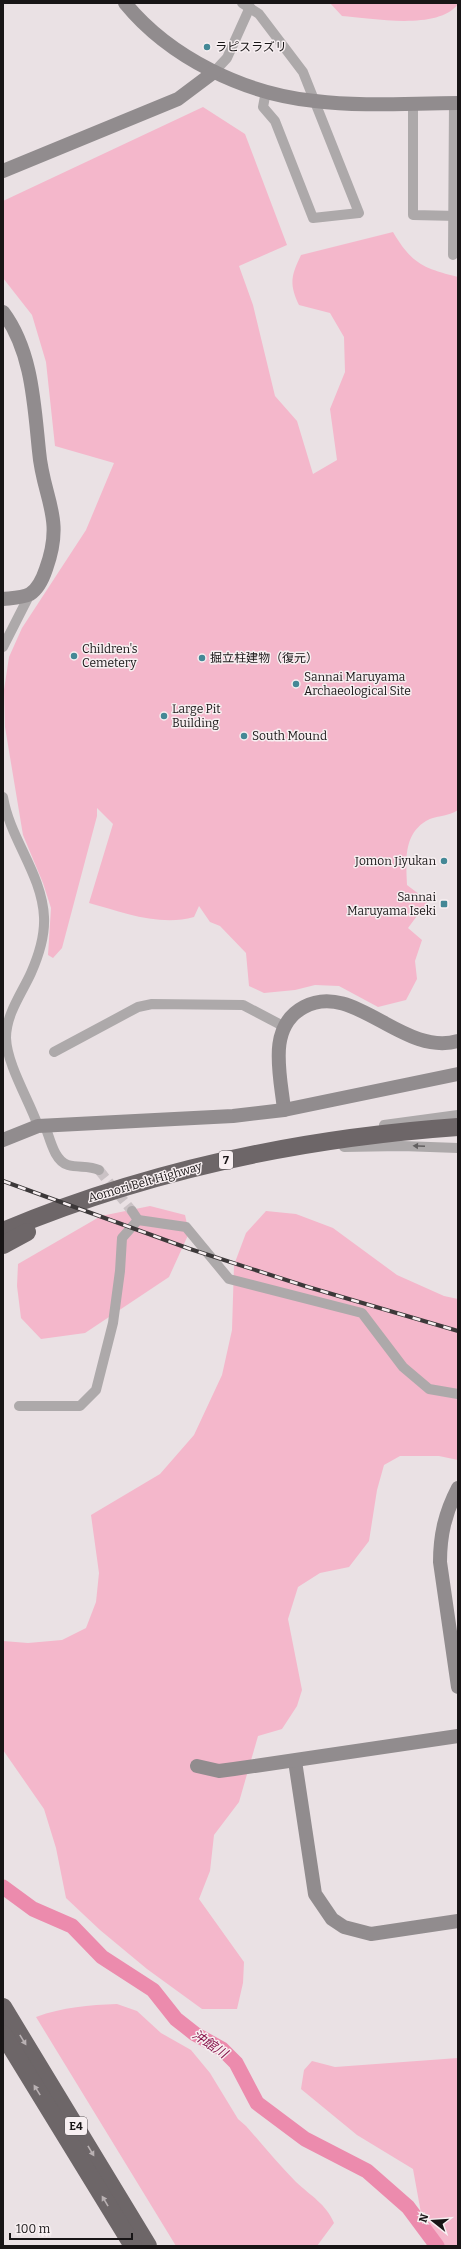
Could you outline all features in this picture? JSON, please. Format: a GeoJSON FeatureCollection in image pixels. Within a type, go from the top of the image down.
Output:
{"type":"FeatureCollection","features":[{"type":"Feature","properties":{"kind":"highway","name":"Aomori Belt Highway"},"geometry":{"type":"LineString","coordinates":[[3,1231],[44,1214],[113,1190],[204,1165],[314,1142],[458,1127]]}},
{"type":"Feature","properties":{"kind":"highway"},"geometry":{"type":"LineString","coordinates":[[3,1223],[36,1208],[72,1197],[113,1190]]}},
{"type":"Feature","properties":{"kind":"highway"},"geometry":{"type":"LineString","coordinates":[[3,1245],[113,1190]]}},
{"type":"Feature","properties":{"kind":"highway","name":"E4"},"geometry":{"type":"LineString","coordinates":[[3,2007],[148,2246]]}},
{"type":"Feature","properties":{"kind":"highway","name":"E4"},"geometry":{"type":"LineString","coordinates":[[3,2034],[133,2246]]}},
{"type":"Feature","properties":{"kind":"street"},"geometry":{"type":"LineString","coordinates":[[124,3],[150,29],[173,46],[214,72],[266,91],[315,102],[347,104],[456,103],[456,216],[454,255]]}},
{"type":"Feature","properties":{"kind":"street"},"geometry":{"type":"LineString","coordinates":[[3,171],[178,99],[214,72],[227,58],[246,5],[259,14],[304,72],[359,213],[313,218],[275,121],[263,107],[266,91]]}},
{"type":"Feature","properties":{"kind":"street"},"geometry":{"type":"LineString","coordinates":[[413,103],[413,215],[456,216]]}},
{"type":"Feature","properties":{"kind":"street"},"geometry":{"type":"LineString","coordinates":[[3,312],[14,327],[30,380],[38,426],[42,472],[52,508],[54,524],[54,541],[51,556],[40,584],[30,594],[3,647]]}},
{"type":"Feature","properties":{"kind":"street"},"geometry":{"type":"LineString","coordinates":[[3,599],[30,594]]}},
{"type":"Feature","properties":{"kind":"street"},"geometry":{"type":"LineString","coordinates":[[3,797],[6,817],[35,878],[44,916],[44,934],[39,953],[12,1011],[6,1038],[14,1067],[59,1160],[68,1165],[91,1166],[99,1170]]}},
{"type":"Feature","properties":{"kind":"street"},"geometry":{"type":"LineString","coordinates":[[284,1110],[278,1053],[279,1042],[284,1027],[300,1008],[320,1001],[329,1001],[352,1007],[419,1040],[444,1044],[458,1041]]}},
{"type":"Feature","properties":{"kind":"street"},"geometry":{"type":"LineString","coordinates":[[54,1052],[138,1007],[152,1004],[233,1003],[243,1005],[284,1027]]}},
{"type":"Feature","properties":{"kind":"street"},"geometry":{"type":"LineString","coordinates":[[3,1140],[42,1126],[225,1117],[284,1110],[458,1074]]}},
{"type":"Feature","properties":{"kind":"street"},"geometry":{"type":"LineString","coordinates":[[314,1142],[354,1130],[458,1115]]}},
{"type":"Feature","properties":{"kind":"street"},"geometry":{"type":"LineString","coordinates":[[204,1165],[231,1165],[342,1147],[402,1146],[458,1148]]}},
{"type":"Feature","properties":{"kind":"street"},"geometry":{"type":"LineString","coordinates":[[132,1211],[138,1220],[186,1227],[229,1279],[362,1313],[404,1367],[429,1389],[458,1394]]}},
{"type":"Feature","properties":{"kind":"street"},"geometry":{"type":"LineString","coordinates":[[18,1406],[80,1406],[96,1390],[113,1323],[120,1271],[122,1238],[138,1220]]}},
{"type":"Feature","properties":{"kind":"street"},"geometry":{"type":"LineString","coordinates":[[458,1488],[444,1521],[440,1542],[440,1562],[458,1687]]}},
{"type":"Feature","properties":{"kind":"street"},"geometry":{"type":"LineString","coordinates":[[197,1766],[219,1771],[458,1736]]}},
{"type":"Feature","properties":{"kind":"street"},"geometry":{"type":"LineString","coordinates":[[295,1761],[315,1894],[332,1919],[344,1927],[370,1934],[458,1922]]}},
{"type":"Feature","properties":{"kind":"shaded area"},"geometry":{"type":"Polygon","coordinates":[[[330,3],[458,4],[448,12],[436,18],[403,21],[342,16],[330,3]]]}},
{"type":"Feature","properties":{"kind":"shaded area"},"geometry":{"type":"Polygon","coordinates":[[[203,107],[245,134],[287,245],[239,266],[253,305],[275,396],[297,421],[313,474],[337,460],[330,409],[345,372],[344,337],[330,313],[299,305],[292,280],[301,255],[393,232],[406,251],[420,263],[436,271],[458,277],[458,810],[426,821],[413,834],[410,841],[406,867],[407,885],[428,901],[408,928],[422,940],[415,961],[417,979],[406,1000],[378,1007],[339,986],[315,985],[295,990],[264,993],[249,986],[246,953],[220,926],[210,922],[199,906],[194,917],[181,920],[168,920],[141,917],[89,903],[113,824],[97,808],[97,816],[62,948],[53,958],[48,955],[51,908],[43,883],[23,835],[5,727],[4,690],[9,657],[22,628],[86,530],[114,463],[55,446],[46,362],[32,315],[3,278],[3,201],[203,107]]]}},
{"type":"Feature","properties":{"kind":"shaded area"},"geometry":{"type":"Polygon","coordinates":[[[150,1206],[185,1215],[189,1233],[169,1277],[85,1333],[41,1339],[21,1318],[17,1286],[18,1264],[101,1216],[150,1206]]]}},
{"type":"Feature","properties":{"kind":"shaded area"},"geometry":{"type":"Polygon","coordinates":[[[266,1211],[296,1214],[333,1228],[397,1275],[444,1296],[458,1299],[458,1460],[439,1456],[400,1456],[384,1465],[377,1490],[369,1541],[349,1567],[320,1573],[298,1587],[288,1619],[302,1690],[297,1706],[282,1729],[258,1736],[239,1802],[214,1835],[210,1871],[199,1899],[244,1962],[243,1983],[237,2009],[202,2009],[147,1969],[100,1930],[66,1898],[56,1848],[44,1809],[3,1750],[3,1641],[28,1643],[62,1640],[86,1628],[96,1602],[99,1573],[91,1515],[160,1474],[194,1435],[222,1375],[232,1330],[234,1265],[246,1233],[266,1211]]]}},
{"type":"Feature","properties":{"kind":"shaded area"},"geometry":{"type":"Polygon","coordinates":[[[117,2004],[137,2011],[161,2033],[191,2050],[210,2073],[238,2119],[296,2182],[327,2211],[334,2223],[317,2246],[176,2246],[36,2017],[76,2007],[117,2004]]]}},
{"type":"Feature","properties":{"kind":"shaded area"},"geometry":{"type":"Polygon","coordinates":[[[458,2058],[458,2246],[427,2246],[413,2169],[357,2135],[301,2089],[304,2070],[312,2061],[335,2067],[458,2058]]]}},
{"type":"Feature","properties":{"kind":"waterway","name":"沖館川"},"geometry":{"type":"LineString","coordinates":[[3,1887],[33,1909],[72,1926],[102,1957],[153,1990],[176,2019],[195,2034],[222,2049],[236,2063],[257,2103],[305,2139],[367,2171],[408,2207],[437,2246]]}},
{"type":"Feature","properties":{"kind":"tunnel"},"geometry":{"type":"LineString","coordinates":[[99,1170],[132,1211]]}},
{"type":"Feature","properties":{"kind":"railway"},"geometry":{"type":"LineString","coordinates":[[3,1181],[190,1249],[308,1287],[458,1331]]}},
{"type":"Feature","properties":{"kind":"place","name":"ラピスラズリ"},"geometry":{"type":"Point","coordinates":[207,47]}},
{"type":"Feature","properties":{"kind":"place","name":"Children's Cemetery"},"geometry":{"type":"Point","coordinates":[74,656]}},
{"type":"Feature","properties":{"kind":"place","name":"掘立柱建物（復元）"},"geometry":{"type":"Point","coordinates":[202,658]}},
{"type":"Feature","properties":{"kind":"place","name":"Sannai Maruyama Archaeological Site"},"geometry":{"type":"Point","coordinates":[296,684]}},
{"type":"Feature","properties":{"kind":"place","name":"Large Pit Building"},"geometry":{"type":"Point","coordinates":[164,716]}},
{"type":"Feature","properties":{"kind":"place","name":"South Mound"},"geometry":{"type":"Point","coordinates":[244,736]}},
{"type":"Feature","properties":{"kind":"place","name":"Jomon Jiyukan"},"geometry":{"type":"Point","coordinates":[444,861]}},
{"type":"Feature","properties":{"kind":"place","name":"Sannai Maruyama Iseki"},"geometry":{"type":"Point","coordinates":[444,904]}}]}
